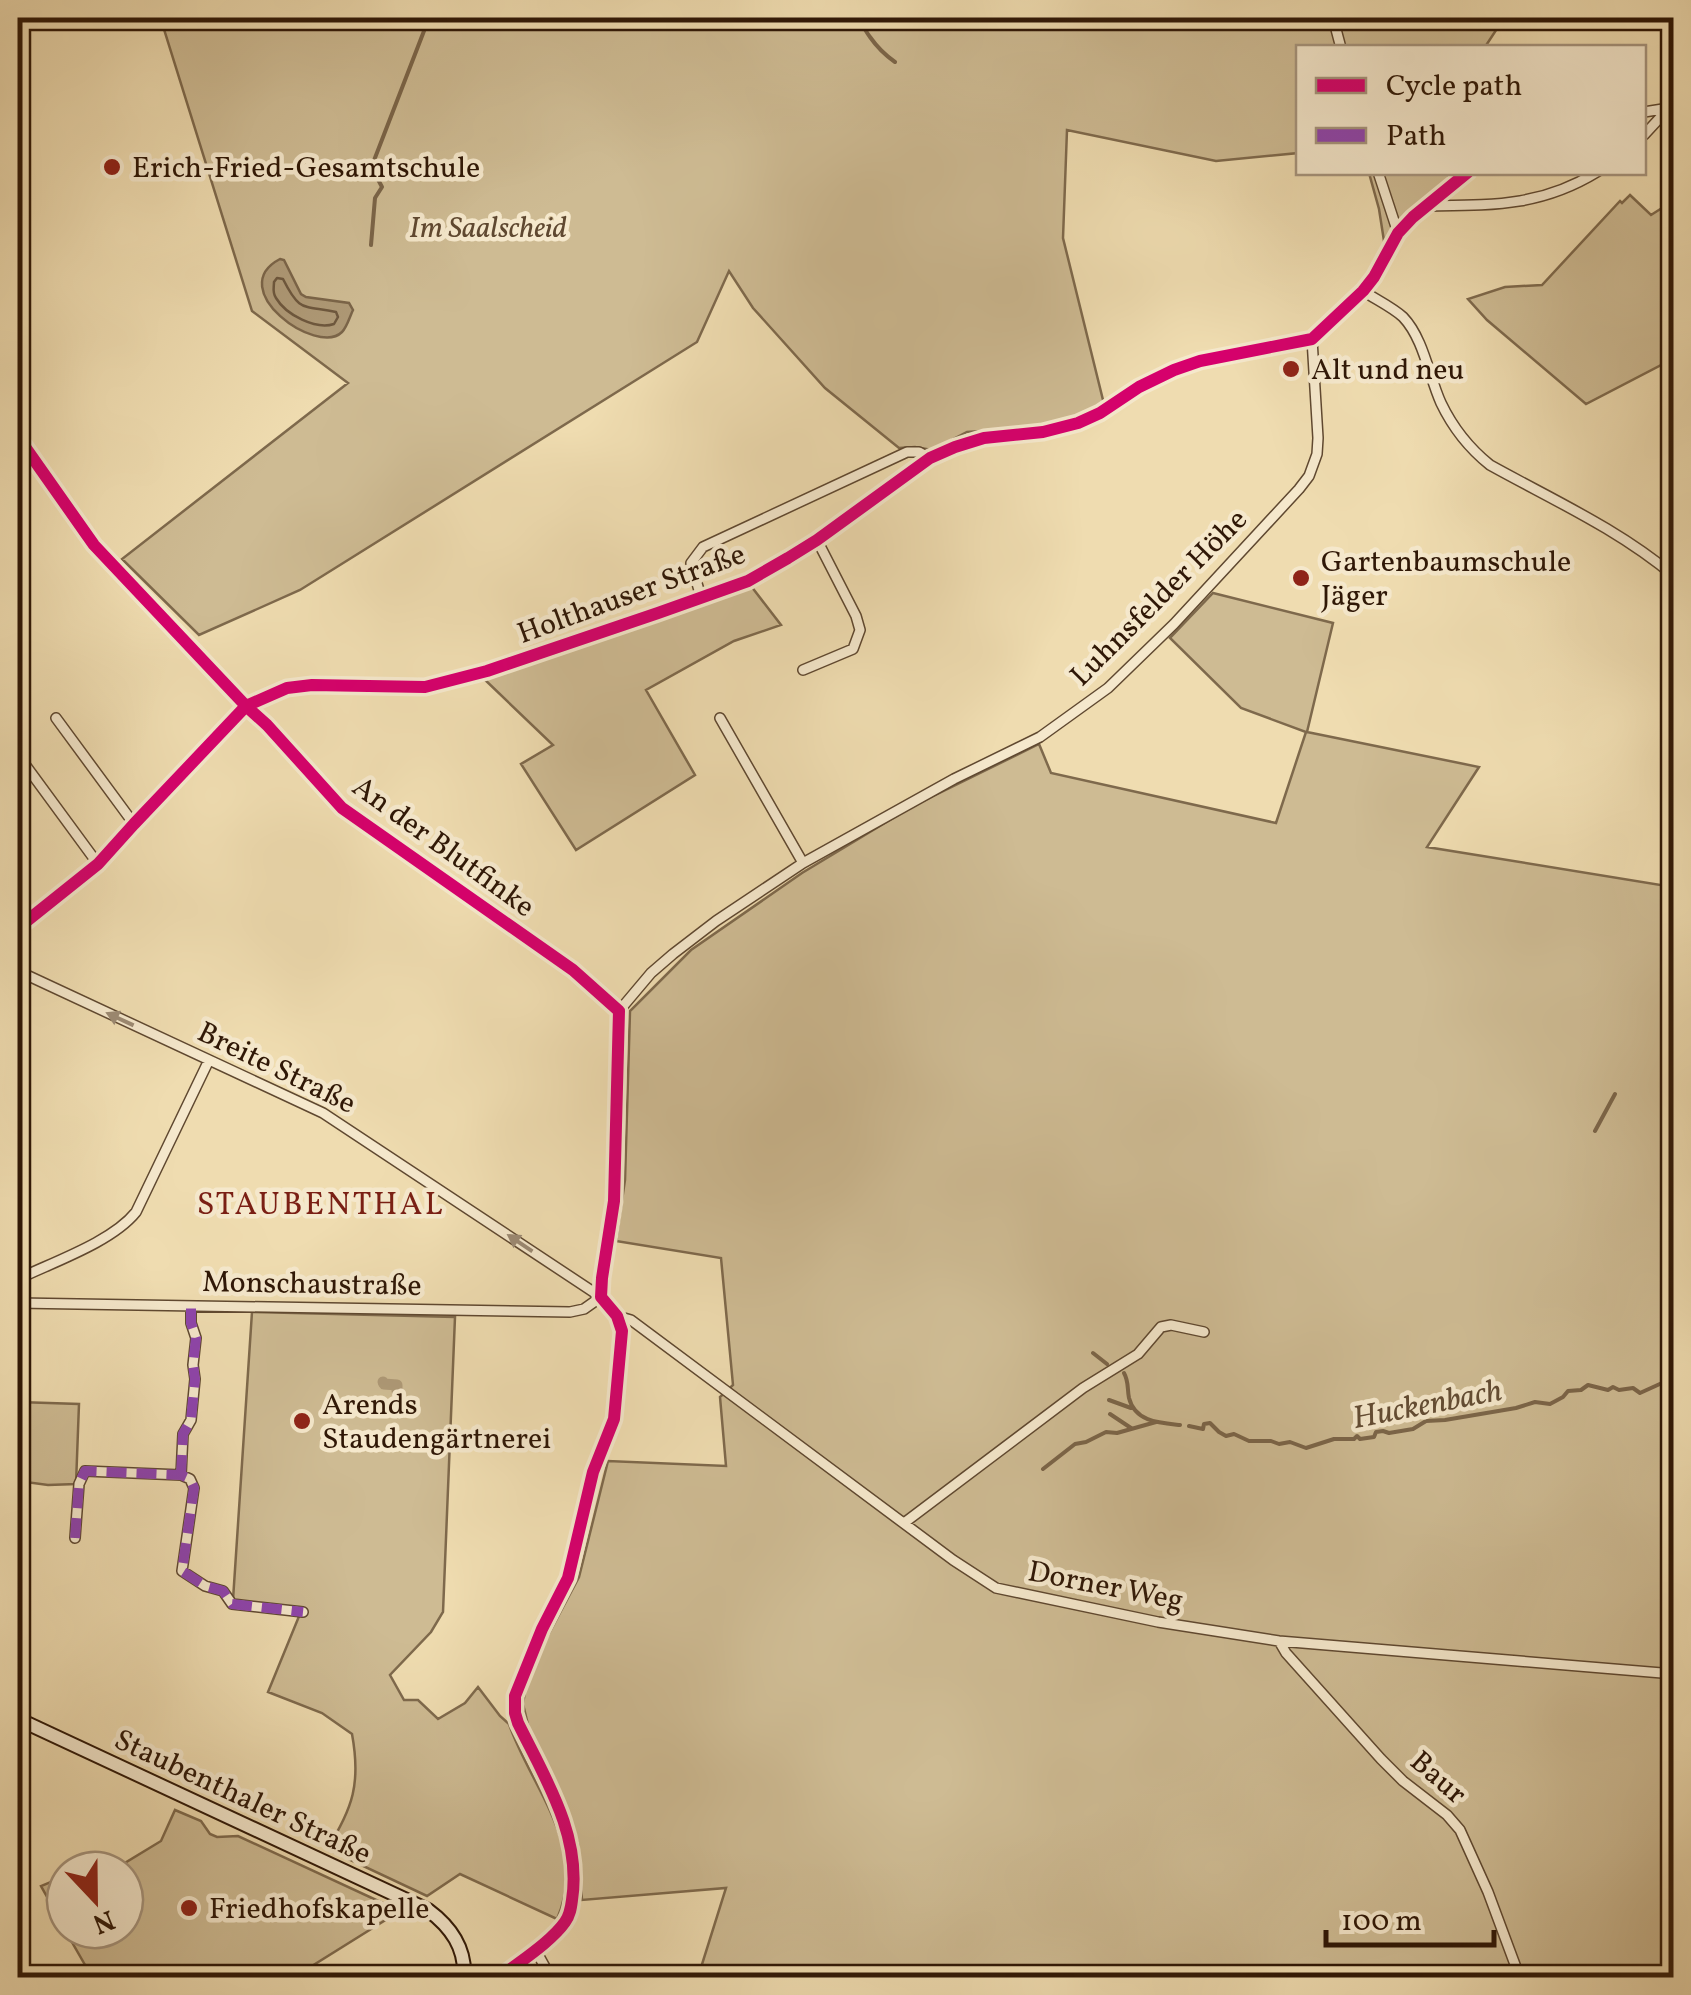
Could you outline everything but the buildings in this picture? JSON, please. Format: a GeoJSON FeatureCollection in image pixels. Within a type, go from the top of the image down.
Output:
{"type":"FeatureCollection","features":[{"type":"Feature","properties":{"kind":"main road","name":"Staubenthaler Straße"},"geometry":{"type":"LineString","coordinates":[[18,1719],[428,1910],[454,1936],[461,1952],[464,1978]]}},
{"type":"Feature","properties":{"kind":"street"},"geometry":{"type":"LineString","coordinates":[[1332,18],[1340,45]]}},
{"type":"Feature","properties":{"kind":"street"},"geometry":{"type":"LineString","coordinates":[[1646,112],[1671,106]]}},
{"type":"Feature","properties":{"kind":"street"},"geometry":{"type":"LineString","coordinates":[[1646,133],[1671,106]]}},
{"type":"Feature","properties":{"kind":"street"},"geometry":{"type":"LineString","coordinates":[[1379,175],[1398,232]]}},
{"type":"Feature","properties":{"kind":"street"},"geometry":{"type":"LineString","coordinates":[[1312,340],[1363,291],[1398,232],[1464,175]]}},
{"type":"Feature","properties":{"kind":"street"},"geometry":{"type":"LineString","coordinates":[[1426,206],[1508,204],[1541,198],[1592,175]]}},
{"type":"Feature","properties":{"kind":"street"},"geometry":{"type":"LineString","coordinates":[[1363,291],[1402,316],[1414,335],[1442,406],[1480,458],[1608,528],[1674,576]]}},
{"type":"Feature","properties":{"kind":"street","name":"Holthauser Straße"},"geometry":{"type":"LineString","coordinates":[[18,928],[98,864],[246,706],[287,688],[312,684],[425,687],[487,671],[748,581],[817,540],[930,458],[955,447],[984,438],[1043,432],[1078,423],[1174,370],[1200,361],[1312,340]]}},
{"type":"Feature","properties":{"kind":"street","name":"Luhnsfelder Höhe"},"geometry":{"type":"LineString","coordinates":[[619,1011],[672,954],[804,863],[954,779],[1040,737],[1108,688],[1174,624],[1309,476],[1318,438],[1312,340]]}},
{"type":"Feature","properties":{"kind":"street","name":"An der Blutfinke"},"geometry":{"type":"LineString","coordinates":[[18,437],[94,545],[342,808],[574,970],[619,1011]]}},
{"type":"Feature","properties":{"kind":"street","name":"Holthauser Straße"},"geometry":{"type":"LineString","coordinates":[[701,597],[692,563],[702,547],[907,452],[919,452],[930,458]]}},
{"type":"Feature","properties":{"kind":"street"},"geometry":{"type":"LineString","coordinates":[[803,670],[853,649],[860,630],[817,540]]}},
{"type":"Feature","properties":{"kind":"street"},"geometry":{"type":"LineString","coordinates":[[56,718],[134,824]]}},
{"type":"Feature","properties":{"kind":"street"},"geometry":{"type":"LineString","coordinates":[[720,718],[804,863]]}},
{"type":"Feature","properties":{"kind":"street"},"geometry":{"type":"LineString","coordinates":[[18,755],[98,864]]}},
{"type":"Feature","properties":{"kind":"street","name":"Breite Straße"},"geometry":{"type":"LineString","coordinates":[[18,971],[323,1113],[602,1297],[617,1316]]}},
{"type":"Feature","properties":{"kind":"street"},"geometry":{"type":"LineString","coordinates":[[602,1297],[614,1201],[619,1011]]}},
{"type":"Feature","properties":{"kind":"street"},"geometry":{"type":"LineString","coordinates":[[18,1279],[98,1241],[128,1222],[208,1060]]}},
{"type":"Feature","properties":{"kind":"street","name":"Monschaustraße"},"geometry":{"type":"LineString","coordinates":[[18,1303],[570,1312],[584,1309],[602,1297]]}},
{"type":"Feature","properties":{"kind":"street"},"geometry":{"type":"LineString","coordinates":[[181,1475],[195,1371],[196,1338],[191,1307]]}},
{"type":"Feature","properties":{"kind":"street"},"geometry":{"type":"LineString","coordinates":[[499,1978],[566,1920],[575,1884],[564,1819],[518,1722],[515,1696],[568,1578],[593,1472],[614,1419],[622,1331],[617,1316]]}},
{"type":"Feature","properties":{"kind":"street","name":"Dorner Weg"},"geometry":{"type":"LineString","coordinates":[[617,1316],[631,1320],[996,1588],[1158,1622],[1279,1641],[1674,1674]]}},
{"type":"Feature","properties":{"kind":"street"},"geometry":{"type":"LineString","coordinates":[[904,1523],[1083,1388],[1138,1354],[1165,1325],[1204,1332]]}},
{"type":"Feature","properties":{"kind":"street"},"geometry":{"type":"LineString","coordinates":[[75,1538],[79,1484],[85,1471],[181,1475],[194,1488],[182,1570],[205,1586],[223,1591],[232,1604],[302,1612]]}},
{"type":"Feature","properties":{"kind":"street","name":"Baur"},"geometry":{"type":"LineString","coordinates":[[1279,1641],[1381,1759],[1460,1830],[1520,1978]]}},
{"type":"Feature","properties":{"kind":"street"},"geometry":{"type":"LineString","coordinates":[[535,1949],[551,1978]]}},
{"type":"Feature","properties":{"kind":"green space","name":"Im Saalscheid"},"geometry":{"type":"Polygon","coordinates":[[[127,18],[1504,18],[1486,45],[1296,45],[1296,153],[1216,161],[1067,130],[1063,238],[1104,404],[1092,414],[1055,426],[967,432],[932,450],[899,448],[825,388],[753,308],[729,271],[697,342],[300,590],[199,635],[122,559],[348,383],[252,311],[162,23],[127,18]]]}},
{"type":"Feature","properties":{"kind":"green space"},"geometry":{"type":"Polygon","coordinates":[[[1370,175],[1449,175],[1449,180],[1384,241],[1370,175]]]}},
{"type":"Feature","properties":{"kind":"green space"},"geometry":{"type":"Polygon","coordinates":[[[1630,195],[1651,215],[1673,201],[1673,344],[1661,365],[1586,404],[1487,320],[1468,299],[1505,287],[1542,285],[1630,195]]]}},
{"type":"Feature","properties":{"kind":"green space"},"geometry":{"type":"Polygon","coordinates":[[[751,586],[781,625],[734,641],[646,690],[695,775],[576,850],[521,764],[553,745],[482,677],[751,586]]]}},
{"type":"Feature","properties":{"kind":"green space"},"geometry":{"type":"Polygon","coordinates":[[[1213,593],[1333,623],[1307,732],[1479,767],[1427,847],[1673,887],[1673,1977],[698,1977],[726,1888],[582,1900],[578,1844],[566,1807],[530,1733],[523,1704],[545,1641],[579,1577],[608,1461],[726,1466],[720,1397],[733,1385],[721,1258],[616,1241],[625,1180],[630,1011],[691,950],[802,873],[913,806],[1039,744],[1051,773],[1276,823],[1306,732],[1241,708],[1170,638],[1213,593]]]}},
{"type":"Feature","properties":{"kind":"green space"},"geometry":{"type":"Polygon","coordinates":[[[252,1312],[455,1317],[443,1612],[431,1632],[390,1675],[404,1700],[418,1700],[438,1719],[465,1703],[478,1687],[509,1724],[562,1842],[565,1892],[557,1919],[460,1874],[427,1896],[327,1849],[353,1795],[356,1767],[352,1734],[322,1713],[268,1692],[302,1609],[233,1600],[252,1312]]]}},
{"type":"Feature","properties":{"kind":"green space"},"geometry":{"type":"Polygon","coordinates":[[[18,1402],[79,1404],[76,1484],[18,1481],[18,1402]]]}},
{"type":"Feature","properties":{"kind":"green space"},"geometry":{"type":"Polygon","coordinates":[[[175,1810],[201,1821],[210,1834],[238,1836],[400,1911],[312,1966],[318,1977],[92,1977],[76,1950],[145,1950],[145,1851],[161,1841],[175,1810]]]}},
{"type":"Feature","properties":{"kind":"water"},"geometry":{"type":"Polygon","coordinates":[[[280,259],[301,294],[349,303],[353,310],[342,332],[330,337],[296,328],[268,302],[262,287],[265,272],[280,259]]]}},
{"type":"Feature","properties":{"kind":"waterway"},"geometry":{"type":"LineString","coordinates":[[371,245],[375,198],[382,187],[373,163],[429,18]]}},
{"type":"Feature","properties":{"kind":"waterway"},"geometry":{"type":"LineString","coordinates":[[854,18],[895,62]]}},
{"type":"Feature","properties":{"kind":"waterway"},"geometry":{"type":"LineString","coordinates":[[1595,1131],[1615,1094]]}},
{"type":"Feature","properties":{"kind":"waterway","name":"Huckenbach"},"geometry":{"type":"LineString","coordinates":[[1093,1353],[1107,1364]]}},
{"type":"Feature","properties":{"kind":"waterway","name":"Huckenbach"},"geometry":{"type":"LineString","coordinates":[[1124,1373],[1132,1406],[1142,1417],[1180,1425]]}},
{"type":"Feature","properties":{"kind":"waterway"},"geometry":{"type":"LineString","coordinates":[[383,1382],[397,1385],[397,1391]]}},
{"type":"Feature","properties":{"kind":"waterway","name":"Huckenbach"},"geometry":{"type":"LineString","coordinates":[[1189,1426],[1203,1429],[1204,1424],[1210,1423],[1226,1436],[1234,1434],[1249,1441],[1279,1444],[1290,1442],[1306,1448],[1334,1439],[1360,1439],[1374,1437],[1376,1432],[1413,1429],[1426,1421],[1535,1402],[1550,1404],[1568,1391],[1588,1385],[1608,1390],[1633,1388],[1640,1393],[1662,1383],[1674,1383]]}},
{"type":"Feature","properties":{"kind":"waterway"},"geometry":{"type":"LineString","coordinates":[[1109,1400],[1131,1408]]}},
{"type":"Feature","properties":{"kind":"waterway"},"geometry":{"type":"LineString","coordinates":[[1110,1414],[1131,1428]]}},
{"type":"Feature","properties":{"kind":"waterway"},"geometry":{"type":"LineString","coordinates":[[1043,1469],[1075,1444],[1106,1432],[1117,1433],[1156,1422]]}},
{"type":"Feature","properties":{"kind":"marked path"},"geometry":{"type":"LineString","coordinates":[[181,1475],[183,1434],[191,1420],[195,1379],[196,1338],[191,1307]]}},
{"type":"Feature","properties":{"kind":"marked path"},"geometry":{"type":"LineString","coordinates":[[75,1538],[79,1484],[85,1471],[181,1475],[190,1479],[194,1488],[182,1571],[205,1586],[223,1591],[232,1604],[303,1612]]}},
{"type":"Feature","properties":{"kind":"cycle path"},"geometry":{"type":"LineString","coordinates":[[18,928],[98,864],[246,706],[287,688],[312,685],[425,687],[487,671],[658,613],[748,581],[817,540],[930,458],[955,447],[984,438],[1043,432],[1078,423],[1174,370],[1200,361],[1312,339],[1363,291],[1398,233],[1464,175]]}},
{"type":"Feature","properties":{"kind":"cycle path"},"geometry":{"type":"LineString","coordinates":[[18,437],[94,545],[342,808],[573,970],[619,1011],[614,1201],[601,1297],[617,1316],[622,1331],[614,1419],[593,1472],[568,1578],[515,1696],[518,1723],[550,1786],[566,1830],[574,1876],[572,1900],[568,1917],[559,1929],[499,1978]]}},
{"type":"Feature","properties":{"kind":"place","name":"Erich-Fried-Gesamtschule"},"geometry":{"type":"Point","coordinates":[112,167]}},
{"type":"Feature","properties":{"kind":"place","name":"Alt und neu"},"geometry":{"type":"Point","coordinates":[1291,369]}},
{"type":"Feature","properties":{"kind":"place","name":"Gartenbaumschule Jäger"},"geometry":{"type":"Point","coordinates":[1301,578]}},
{"type":"Feature","properties":{"kind":"place","name":"Arends Staudengärtnerei"},"geometry":{"type":"Point","coordinates":[302,1421]}},
{"type":"Feature","properties":{"kind":"place","name":"Friedhofskapelle"},"geometry":{"type":"Point","coordinates":[189,1908]}},
{"type":"Feature","properties":{"kind":"district","name":"STAUBENTHAL"},"geometry":{"type":"Point","coordinates":[321,1203]}}]}
